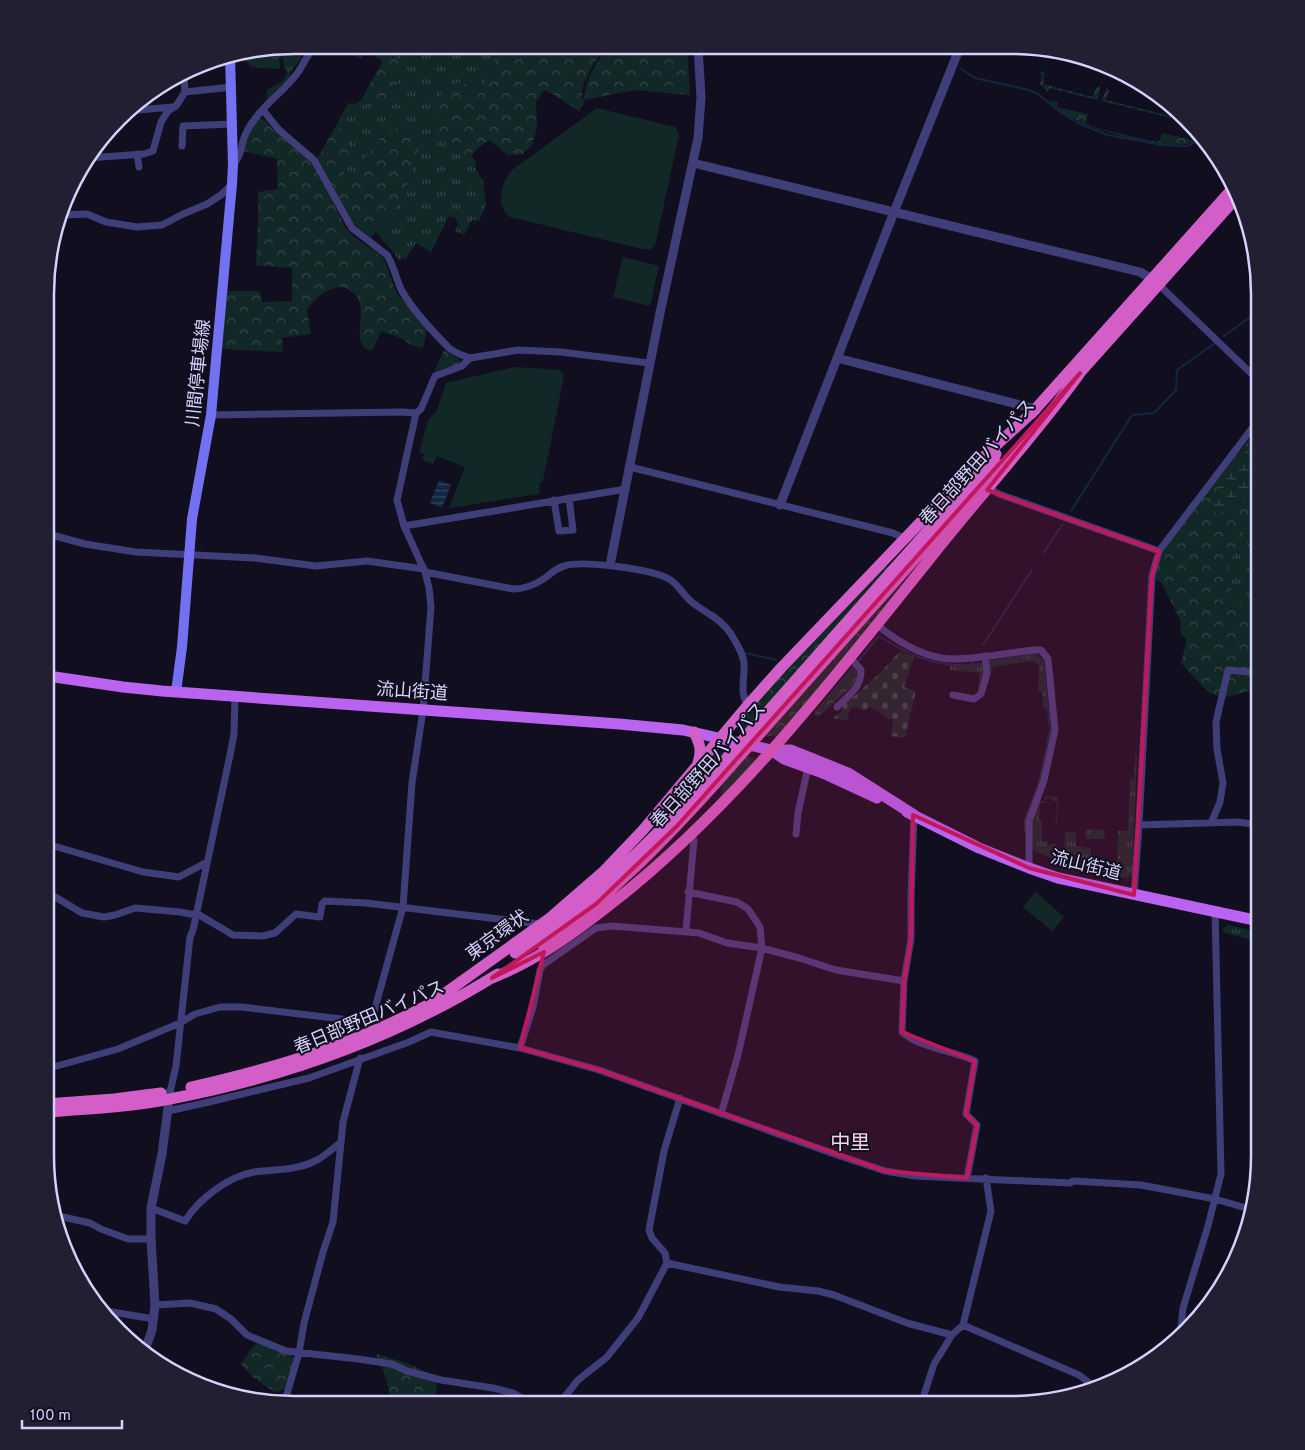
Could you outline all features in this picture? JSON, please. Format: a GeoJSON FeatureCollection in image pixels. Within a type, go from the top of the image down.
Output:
{"type":"FeatureCollection","features":[{"type":"Feature","properties":{"kind":"highway","name":"春日部野田バイパス"},"geometry":{"type":"LineString","coordinates":[[54,1111],[169,1101],[248,1083],[333,1055],[417,1019],[456,999],[492,978],[547,941],[596,904],[650,854],[712,781],[896,574],[1080,373],[1229,192]]}},
{"type":"Feature","properties":{"kind":"highway","name":"春日部野田バイパス"},"geometry":{"type":"LineString","coordinates":[[896,574],[1036,409],[1233,201]]}},
{"type":"Feature","properties":{"kind":"highway"},"geometry":{"type":"LineString","coordinates":[[492,978],[516,969],[577,930],[631,888],[689,836],[771,750],[850,657],[952,530],[1049,415],[1080,373]]}},
{"type":"Feature","properties":{"kind":"highway","name":"東京環状"},"geometry":{"type":"LineString","coordinates":[[430,1004],[540,924],[582,891],[623,853],[748,705],[817,630],[979,461],[1036,409]]}},
{"type":"Feature","properties":{"kind":"highway"},"geometry":{"type":"LineString","coordinates":[[694,732],[701,747],[698,765]]}},
{"type":"Feature","properties":{"kind":"highway","name":"春日部野田バイパス"},"geometry":{"type":"LineString","coordinates":[[54,1103],[114,1099],[169,1101],[290,1062],[357,1037],[430,1004],[513,954],[570,913],[639,852],[712,781]]}},
{"type":"Feature","properties":{"kind":"main road","name":"川間停車場線"},"geometry":{"type":"LineString","coordinates":[[176,692],[192,519],[211,415],[232,184],[233,124],[230,62]]}},
{"type":"Feature","properties":{"kind":"main road","name":"流山街道"},"geometry":{"type":"LineString","coordinates":[[54,677],[122,687],[176,692],[655,726],[694,732],[771,750],[791,750],[841,769],[914,815]]}},
{"type":"Feature","properties":{"kind":"main road","name":"流山街道"},"geometry":{"type":"LineString","coordinates":[[771,750],[784,759],[808,767],[914,815],[980,848],[1029,868],[1087,885],[1251,919]]}},
{"type":"Feature","properties":{"kind":"street"},"geometry":{"type":"LineString","coordinates":[[233,165],[240,157],[246,133],[263,110],[297,74],[309,54]]}},
{"type":"Feature","properties":{"kind":"street"},"geometry":{"type":"LineString","coordinates":[[611,560],[649,364],[698,138],[701,104],[698,54]]}},
{"type":"Feature","properties":{"kind":"street"},"geometry":{"type":"LineString","coordinates":[[780,505],[957,54]]}},
{"type":"Feature","properties":{"kind":"street"},"geometry":{"type":"LineString","coordinates":[[96,157],[153,151],[161,122],[168,111],[176,106],[185,92],[184,80]]}},
{"type":"Feature","properties":{"kind":"street"},"geometry":{"type":"LineString","coordinates":[[185,92],[232,87]]}},
{"type":"Feature","properties":{"kind":"street"},"geometry":{"type":"LineString","coordinates":[[138,111],[176,106]]}},
{"type":"Feature","properties":{"kind":"street"},"geometry":{"type":"LineString","coordinates":[[263,110],[279,130],[314,160],[348,222],[361,235],[387,255],[403,294],[440,339],[459,354],[470,358],[518,350],[561,352],[649,364]]}},
{"type":"Feature","properties":{"kind":"street"},"geometry":{"type":"LineString","coordinates":[[182,146],[183,126],[233,124]]}},
{"type":"Feature","properties":{"kind":"street"},"geometry":{"type":"LineString","coordinates":[[137,154],[139,167]]}},
{"type":"Feature","properties":{"kind":"street"},"geometry":{"type":"LineString","coordinates":[[693,163],[1140,272],[1155,282],[1251,373]]}},
{"type":"Feature","properties":{"kind":"street"},"geometry":{"type":"LineString","coordinates":[[67,215],[87,214],[106,222],[137,227],[162,225],[207,204],[221,195],[232,184]]}},
{"type":"Feature","properties":{"kind":"street"},"geometry":{"type":"LineString","coordinates":[[54,1067],[118,1049],[180,1023],[195,1014],[220,1007],[242,1007],[358,1020],[372,1019],[403,907],[412,783],[423,710],[431,607],[429,588],[424,570],[404,526],[397,500],[416,413],[421,409],[435,376],[462,366],[470,358]]}},
{"type":"Feature","properties":{"kind":"street"},"geometry":{"type":"LineString","coordinates":[[837,358],[1036,409]]}},
{"type":"Feature","properties":{"kind":"street"},"geometry":{"type":"LineString","coordinates":[[211,415],[416,413]]}},
{"type":"Feature","properties":{"kind":"street"},"geometry":{"type":"LineString","coordinates":[[1134,895],[1152,576],[1159,551],[1251,431]]}},
{"type":"Feature","properties":{"kind":"street"},"geometry":{"type":"LineString","coordinates":[[630,467],[893,533],[906,539]]}},
{"type":"Feature","properties":{"kind":"street"},"geometry":{"type":"LineString","coordinates":[[989,488],[999,494],[1159,551]]}},
{"type":"Feature","properties":{"kind":"street"},"geometry":{"type":"LineString","coordinates":[[404,526],[626,489]]}},
{"type":"Feature","properties":{"kind":"street"},"geometry":{"type":"LineString","coordinates":[[554,500],[559,531],[574,530],[569,498]]}},
{"type":"Feature","properties":{"kind":"street"},"geometry":{"type":"LineString","coordinates":[[54,536],[110,549],[190,556],[255,558],[316,566],[367,561],[424,570],[514,589],[533,586],[555,570],[570,564],[639,569],[669,579],[691,602],[718,619],[730,632],[742,655],[744,664],[742,698],[748,705]]}},
{"type":"Feature","properties":{"kind":"street"},"geometry":{"type":"LineString","coordinates":[[877,625],[904,645],[940,657],[952,659],[1041,650],[1048,659],[1055,730],[1044,780],[1029,821],[1029,868]]}},
{"type":"Feature","properties":{"kind":"street"},"geometry":{"type":"LineString","coordinates":[[953,695],[974,698],[981,694],[987,673],[985,656]]}},
{"type":"Feature","properties":{"kind":"street"},"geometry":{"type":"LineString","coordinates":[[837,707],[858,686],[860,681],[861,670],[850,657]]}},
{"type":"Feature","properties":{"kind":"street"},"geometry":{"type":"LineString","coordinates":[[1211,823],[1220,802],[1223,783],[1217,748],[1216,722],[1228,670],[1251,672]]}},
{"type":"Feature","properties":{"kind":"street"},"geometry":{"type":"LineString","coordinates":[[146,1346],[154,1319],[155,1305],[151,1208],[176,1066],[190,937],[231,748],[235,696]]}},
{"type":"Feature","properties":{"kind":"street"},"geometry":{"type":"LineString","coordinates":[[796,834],[798,813],[808,767]]}},
{"type":"Feature","properties":{"kind":"street"},"geometry":{"type":"LineString","coordinates":[[914,815],[911,939],[904,981],[902,1032],[941,1050],[960,1054],[975,1061],[966,1114],[977,1125],[967,1178]]}},
{"type":"Feature","properties":{"kind":"street"},"geometry":{"type":"LineString","coordinates":[[1139,825],[1238,822],[1251,824]]}},
{"type":"Feature","properties":{"kind":"street"},"geometry":{"type":"LineString","coordinates":[[686,930],[694,840],[689,836]]}},
{"type":"Feature","properties":{"kind":"street"},"geometry":{"type":"LineString","coordinates":[[54,846],[143,872],[179,877],[207,862]]}},
{"type":"Feature","properties":{"kind":"street"},"geometry":{"type":"LineString","coordinates":[[688,892],[737,902],[748,909],[760,927],[762,948],[738,1055],[721,1114]]}},
{"type":"Feature","properties":{"kind":"street"},"geometry":{"type":"LineString","coordinates":[[54,896],[82,913],[104,917],[135,908],[196,914],[233,935],[262,936],[275,933],[296,914],[320,917],[322,904],[325,901],[366,903],[540,924]]}},
{"type":"Feature","properties":{"kind":"street"},"geometry":{"type":"LineString","coordinates":[[1181,1326],[1183,1308],[1221,1174],[1215,910]]}},
{"type":"Feature","properties":{"kind":"street"},"geometry":{"type":"LineString","coordinates":[[520,1048],[533,1007],[540,970],[596,928],[612,926],[652,930],[686,930],[728,943],[762,948],[836,970],[904,981]]}},
{"type":"Feature","properties":{"kind":"street"},"geometry":{"type":"LineString","coordinates":[[169,1101],[209,1102],[308,1078],[409,1042],[431,1032],[520,1048],[599,1070],[832,1154],[885,1171],[915,1176],[1141,1185],[1215,1199],[1246,1208]]}},
{"type":"Feature","properties":{"kind":"street"},"geometry":{"type":"LineString","coordinates":[[286,1396],[299,1353],[304,1323],[322,1252],[332,1222],[343,1122],[360,1058]]}},
{"type":"Feature","properties":{"kind":"street"},"geometry":{"type":"LineString","coordinates":[[565,1396],[578,1380],[607,1357],[638,1318],[667,1263],[665,1253],[652,1238],[649,1230],[664,1151],[680,1098]]}},
{"type":"Feature","properties":{"kind":"street"},"geometry":{"type":"LineString","coordinates":[[151,1208],[185,1221],[208,1196],[238,1177],[253,1172],[295,1168],[315,1161],[340,1143]]}},
{"type":"Feature","properties":{"kind":"street"},"geometry":{"type":"LineString","coordinates":[[924,1396],[934,1364],[952,1334],[963,1325],[991,1212],[986,1178]]}},
{"type":"Feature","properties":{"kind":"street"},"geometry":{"type":"LineString","coordinates":[[61,1217],[90,1223],[128,1239],[151,1239]]}},
{"type":"Feature","properties":{"kind":"street"},"geometry":{"type":"LineString","coordinates":[[667,1263],[779,1287],[818,1291],[834,1295],[907,1323],[952,1334]]}},
{"type":"Feature","properties":{"kind":"street"},"geometry":{"type":"LineString","coordinates":[[155,1305],[190,1303],[216,1309],[231,1319],[248,1335],[286,1351],[392,1364],[407,1371],[441,1380],[493,1388],[519,1396]]}},
{"type":"Feature","properties":{"kind":"street"},"geometry":{"type":"LineString","coordinates":[[110,1312],[154,1319]]}},
{"type":"Feature","properties":{"kind":"street"},"geometry":{"type":"LineString","coordinates":[[963,1325],[1079,1375],[1090,1384]]}},
{"type":"Feature","properties":{"kind":"highlighted area"},"geometry":{"type":"Polygon","coordinates":[[[1080,373],[987,490],[1159,551],[1152,576],[1134,895],[1029,868],[913,815],[911,939],[904,981],[902,1032],[975,1061],[966,1114],[977,1125],[967,1178],[885,1171],[599,1070],[520,1048],[544,952],[492,978],[596,904],[677,826],[1080,373]]]}},
{"type":"Feature","properties":{"kind":"green space"},"geometry":{"type":"Polygon","coordinates":[[[278,54],[297,54],[302,58],[290,72],[290,77],[267,100],[267,90],[282,81],[286,76],[287,72],[284,68],[283,57],[279,57],[280,69],[252,67],[243,59],[278,54]]]}},
{"type":"Feature","properties":{"kind":"green space"},"geometry":{"type":"Polygon","coordinates":[[[352,54],[365,54],[361,59],[352,54]]]}},
{"type":"Feature","properties":{"kind":"green space"},"geometry":{"type":"Polygon","coordinates":[[[370,54],[393,54],[399,66],[398,82],[390,95],[369,107],[361,100],[383,61],[370,54]]]}},
{"type":"Feature","properties":{"kind":"green space"},"geometry":{"type":"Polygon","coordinates":[[[394,54],[499,54],[480,90],[474,90],[462,81],[442,90],[446,140],[461,152],[466,166],[474,165],[483,181],[486,205],[479,221],[472,220],[464,235],[455,231],[458,224],[456,218],[449,216],[431,252],[416,243],[405,260],[404,258],[399,261],[376,232],[403,199],[419,153],[382,130],[378,143],[366,156],[362,172],[356,181],[344,181],[344,167],[347,161],[353,157],[342,131],[336,126],[348,103],[355,104],[361,100],[369,107],[396,56],[394,54]]]}},
{"type":"Feature","properties":{"kind":"green space"},"geometry":{"type":"Polygon","coordinates":[[[499,54],[601,54],[588,74],[582,96],[585,102],[579,111],[544,90],[536,101],[537,128],[532,145],[523,154],[508,155],[489,140],[471,154],[477,165],[466,166],[455,147],[448,141],[435,136],[433,131],[442,90],[462,81],[474,90],[480,90],[499,54]]]}},
{"type":"Feature","properties":{"kind":"green space"},"geometry":{"type":"Polygon","coordinates":[[[603,54],[687,54],[690,95],[634,90],[585,100],[586,86],[603,54]]]}},
{"type":"Feature","properties":{"kind":"green space"},"geometry":{"type":"Polygon","coordinates":[[[1043,71],[1045,72],[1043,84],[1093,97],[1096,88],[1100,86],[1098,100],[1049,88],[1048,92],[1040,84],[1042,75],[1039,74],[1043,71]]]}},
{"type":"Feature","properties":{"kind":"green space"},"geometry":{"type":"Polygon","coordinates":[[[1107,87],[1109,91],[1106,100],[1176,119],[1102,101],[1107,87]]]}},
{"type":"Feature","properties":{"kind":"green space"},"geometry":{"type":"Polygon","coordinates":[[[1049,100],[1058,102],[1057,107],[1088,114],[1086,123],[1093,127],[1057,109],[1049,100]]]}},
{"type":"Feature","properties":{"kind":"green space"},"geometry":{"type":"Polygon","coordinates":[[[597,108],[675,127],[679,135],[655,245],[651,249],[643,249],[510,217],[502,206],[501,194],[505,181],[512,170],[597,108]]]}},
{"type":"Feature","properties":{"kind":"green space"},"geometry":{"type":"Polygon","coordinates":[[[259,119],[265,120],[269,126],[308,159],[324,183],[346,228],[353,236],[380,255],[385,261],[396,292],[427,330],[423,348],[411,345],[403,339],[381,331],[372,351],[364,348],[360,338],[361,311],[358,299],[349,290],[339,287],[328,291],[313,302],[307,310],[311,334],[282,338],[283,352],[222,349],[226,291],[260,291],[262,302],[292,301],[292,268],[256,265],[258,192],[278,189],[277,159],[243,151],[250,130],[259,119]]]}},
{"type":"Feature","properties":{"kind":"green space"},"geometry":{"type":"Polygon","coordinates":[[[336,126],[342,131],[353,157],[347,161],[344,167],[345,181],[356,181],[362,172],[366,156],[378,143],[382,130],[407,129],[414,133],[418,141],[419,153],[403,199],[371,238],[353,223],[317,159],[336,126]]]}},
{"type":"Feature","properties":{"kind":"green space"},"geometry":{"type":"Polygon","coordinates":[[[1093,127],[1152,141],[1160,141],[1162,133],[1192,140],[1194,137],[1196,140],[1186,144],[1173,145],[1134,139],[1093,127]]]}},
{"type":"Feature","properties":{"kind":"green space"},"geometry":{"type":"Polygon","coordinates":[[[623,257],[659,266],[650,306],[613,297],[623,257]]]}},
{"type":"Feature","properties":{"kind":"green space"},"geometry":{"type":"Polygon","coordinates":[[[444,350],[460,360],[460,364],[434,372],[444,350]]]}},
{"type":"Feature","properties":{"kind":"green space"},"geometry":{"type":"Polygon","coordinates":[[[514,367],[560,370],[564,376],[543,481],[540,482],[539,494],[449,508],[465,467],[437,456],[433,464],[422,460],[424,454],[419,452],[428,421],[437,410],[446,383],[514,367]]]}},
{"type":"Feature","properties":{"kind":"green space"},"geometry":{"type":"Polygon","coordinates":[[[1251,438],[1251,520],[1238,540],[1226,579],[1235,597],[1251,612],[1251,690],[1223,698],[1208,692],[1181,663],[1187,639],[1185,629],[1160,580],[1153,561],[1223,470],[1251,438]]]}},
{"type":"Feature","properties":{"kind":"green space"},"geometry":{"type":"Polygon","coordinates":[[[1251,446],[1251,495],[1229,510],[1206,512],[1219,488],[1251,446]]]}},
{"type":"Feature","properties":{"kind":"green space"},"geometry":{"type":"Polygon","coordinates":[[[1251,496],[1251,669],[1210,666],[1181,633],[1178,593],[1155,579],[1164,554],[1251,496]]]}},
{"type":"Feature","properties":{"kind":"green space"},"geometry":{"type":"Polygon","coordinates":[[[886,564],[888,571],[745,730],[734,727],[804,648],[886,564]]]}},
{"type":"Feature","properties":{"kind":"green space"},"geometry":{"type":"Polygon","coordinates":[[[900,582],[904,584],[778,737],[764,735],[900,582]]]}},
{"type":"Feature","properties":{"kind":"green space"},"geometry":{"type":"Polygon","coordinates":[[[900,651],[914,657],[904,687],[916,691],[905,738],[891,736],[893,720],[886,718],[870,707],[863,711],[857,707],[850,709],[847,721],[833,718],[841,712],[843,706],[880,673],[900,651]]]}},
{"type":"Feature","properties":{"kind":"green space"},"geometry":{"type":"Polygon","coordinates":[[[1035,655],[1043,662],[1047,709],[1044,709],[1042,691],[1038,692],[1039,667],[1034,661],[993,667],[988,683],[988,663],[1035,655]]]}},
{"type":"Feature","properties":{"kind":"green space"},"geometry":{"type":"Polygon","coordinates":[[[985,664],[985,671],[979,689],[980,673],[949,670],[950,666],[985,664]]]}},
{"type":"Feature","properties":{"kind":"green space"},"geometry":{"type":"Polygon","coordinates":[[[855,665],[859,669],[859,680],[818,717],[814,713],[855,665]]]}},
{"type":"Feature","properties":{"kind":"green space"},"geometry":{"type":"Polygon","coordinates":[[[716,751],[726,752],[707,773],[702,770],[698,771],[716,751]]]}},
{"type":"Feature","properties":{"kind":"green space"},"geometry":{"type":"Polygon","coordinates":[[[1135,754],[1137,754],[1132,875],[1127,879],[1070,863],[1064,856],[1065,832],[1067,831],[1076,833],[1076,846],[1091,848],[1091,861],[1117,862],[1118,831],[1128,831],[1130,779],[1134,779],[1135,754]]]}},
{"type":"Feature","properties":{"kind":"green space"},"geometry":{"type":"Polygon","coordinates":[[[745,756],[752,757],[756,761],[721,797],[722,790],[720,784],[745,756]]]}},
{"type":"Feature","properties":{"kind":"green space"},"geometry":{"type":"Polygon","coordinates":[[[1045,796],[1058,797],[1057,823],[1051,822],[1056,821],[1057,801],[1052,801],[1051,798],[1046,798],[1045,803],[1040,803],[1039,820],[1042,821],[1042,841],[1048,841],[1048,844],[1056,844],[1056,857],[1049,857],[1032,848],[1031,821],[1039,801],[1044,801],[1045,796]]]}},
{"type":"Feature","properties":{"kind":"green space"},"geometry":{"type":"Polygon","coordinates":[[[1087,829],[1104,830],[1104,839],[1087,839],[1085,836],[1087,829]]]}},
{"type":"Feature","properties":{"kind":"green space"},"geometry":{"type":"Polygon","coordinates":[[[1036,892],[1064,917],[1052,931],[1023,907],[1036,892]]]}},
{"type":"Feature","properties":{"kind":"green space"},"geometry":{"type":"Polygon","coordinates":[[[1228,925],[1251,930],[1251,940],[1222,932],[1228,925]]]}},
{"type":"Feature","properties":{"kind":"green space"},"geometry":{"type":"Polygon","coordinates":[[[261,1340],[290,1355],[299,1364],[287,1387],[276,1393],[254,1378],[241,1364],[251,1349],[261,1340]]]}},
{"type":"Feature","properties":{"kind":"green space"},"geometry":{"type":"Polygon","coordinates":[[[376,1354],[422,1370],[430,1375],[437,1389],[435,1396],[390,1396],[387,1381],[376,1354]]]}},
{"type":"Feature","properties":{"kind":"water"},"geometry":{"type":"Polygon","coordinates":[[[439,480],[451,485],[442,508],[430,503],[439,480]]]}},
{"type":"Feature","properties":{"kind":"waterway"},"geometry":{"type":"LineString","coordinates":[[961,69],[975,78],[1029,90],[1038,94],[1060,112],[1078,123],[1108,135],[1162,145],[1187,146],[1197,141]]}},
{"type":"Feature","properties":{"kind":"waterway"},"geometry":{"type":"LineString","coordinates":[[1224,336],[1251,317]]}},
{"type":"Feature","properties":{"kind":"waterway"},"geometry":{"type":"LineString","coordinates":[[1071,511],[1132,415],[1154,413],[1176,390],[1177,370],[1215,343]]}},
{"type":"Feature","properties":{"kind":"waterway"},"geometry":{"type":"LineString","coordinates":[[1043,553],[1063,524]]}},
{"type":"Feature","properties":{"kind":"waterway"},"geometry":{"type":"LineString","coordinates":[[983,645],[1032,570]]}},
{"type":"Feature","properties":{"kind":"waterway"},"geometry":{"type":"LineString","coordinates":[[713,612],[721,619]]}},
{"type":"Feature","properties":{"kind":"waterway"},"geometry":{"type":"LineString","coordinates":[[859,660],[879,636],[911,654],[933,662],[957,665],[970,665],[972,662]]}},
{"type":"Feature","properties":{"kind":"waterway"},"geometry":{"type":"LineString","coordinates":[[745,653],[776,660]]}},
{"type":"Feature","properties":{"kind":"waterway"},"geometry":{"type":"LineString","coordinates":[[988,662],[1035,654],[1043,662],[1050,730],[1039,783],[1025,819],[1025,831]]}},
{"type":"Feature","properties":{"kind":"waterway"},"geometry":{"type":"LineString","coordinates":[[972,665],[984,663]]}},
{"type":"Feature","properties":{"kind":"waterway"},"geometry":{"type":"LineString","coordinates":[[831,694],[855,665]]}},
{"type":"Feature","properties":{"kind":"district","name":"中里"},"geometry":{"type":"Point","coordinates":[850,1142]}}]}
